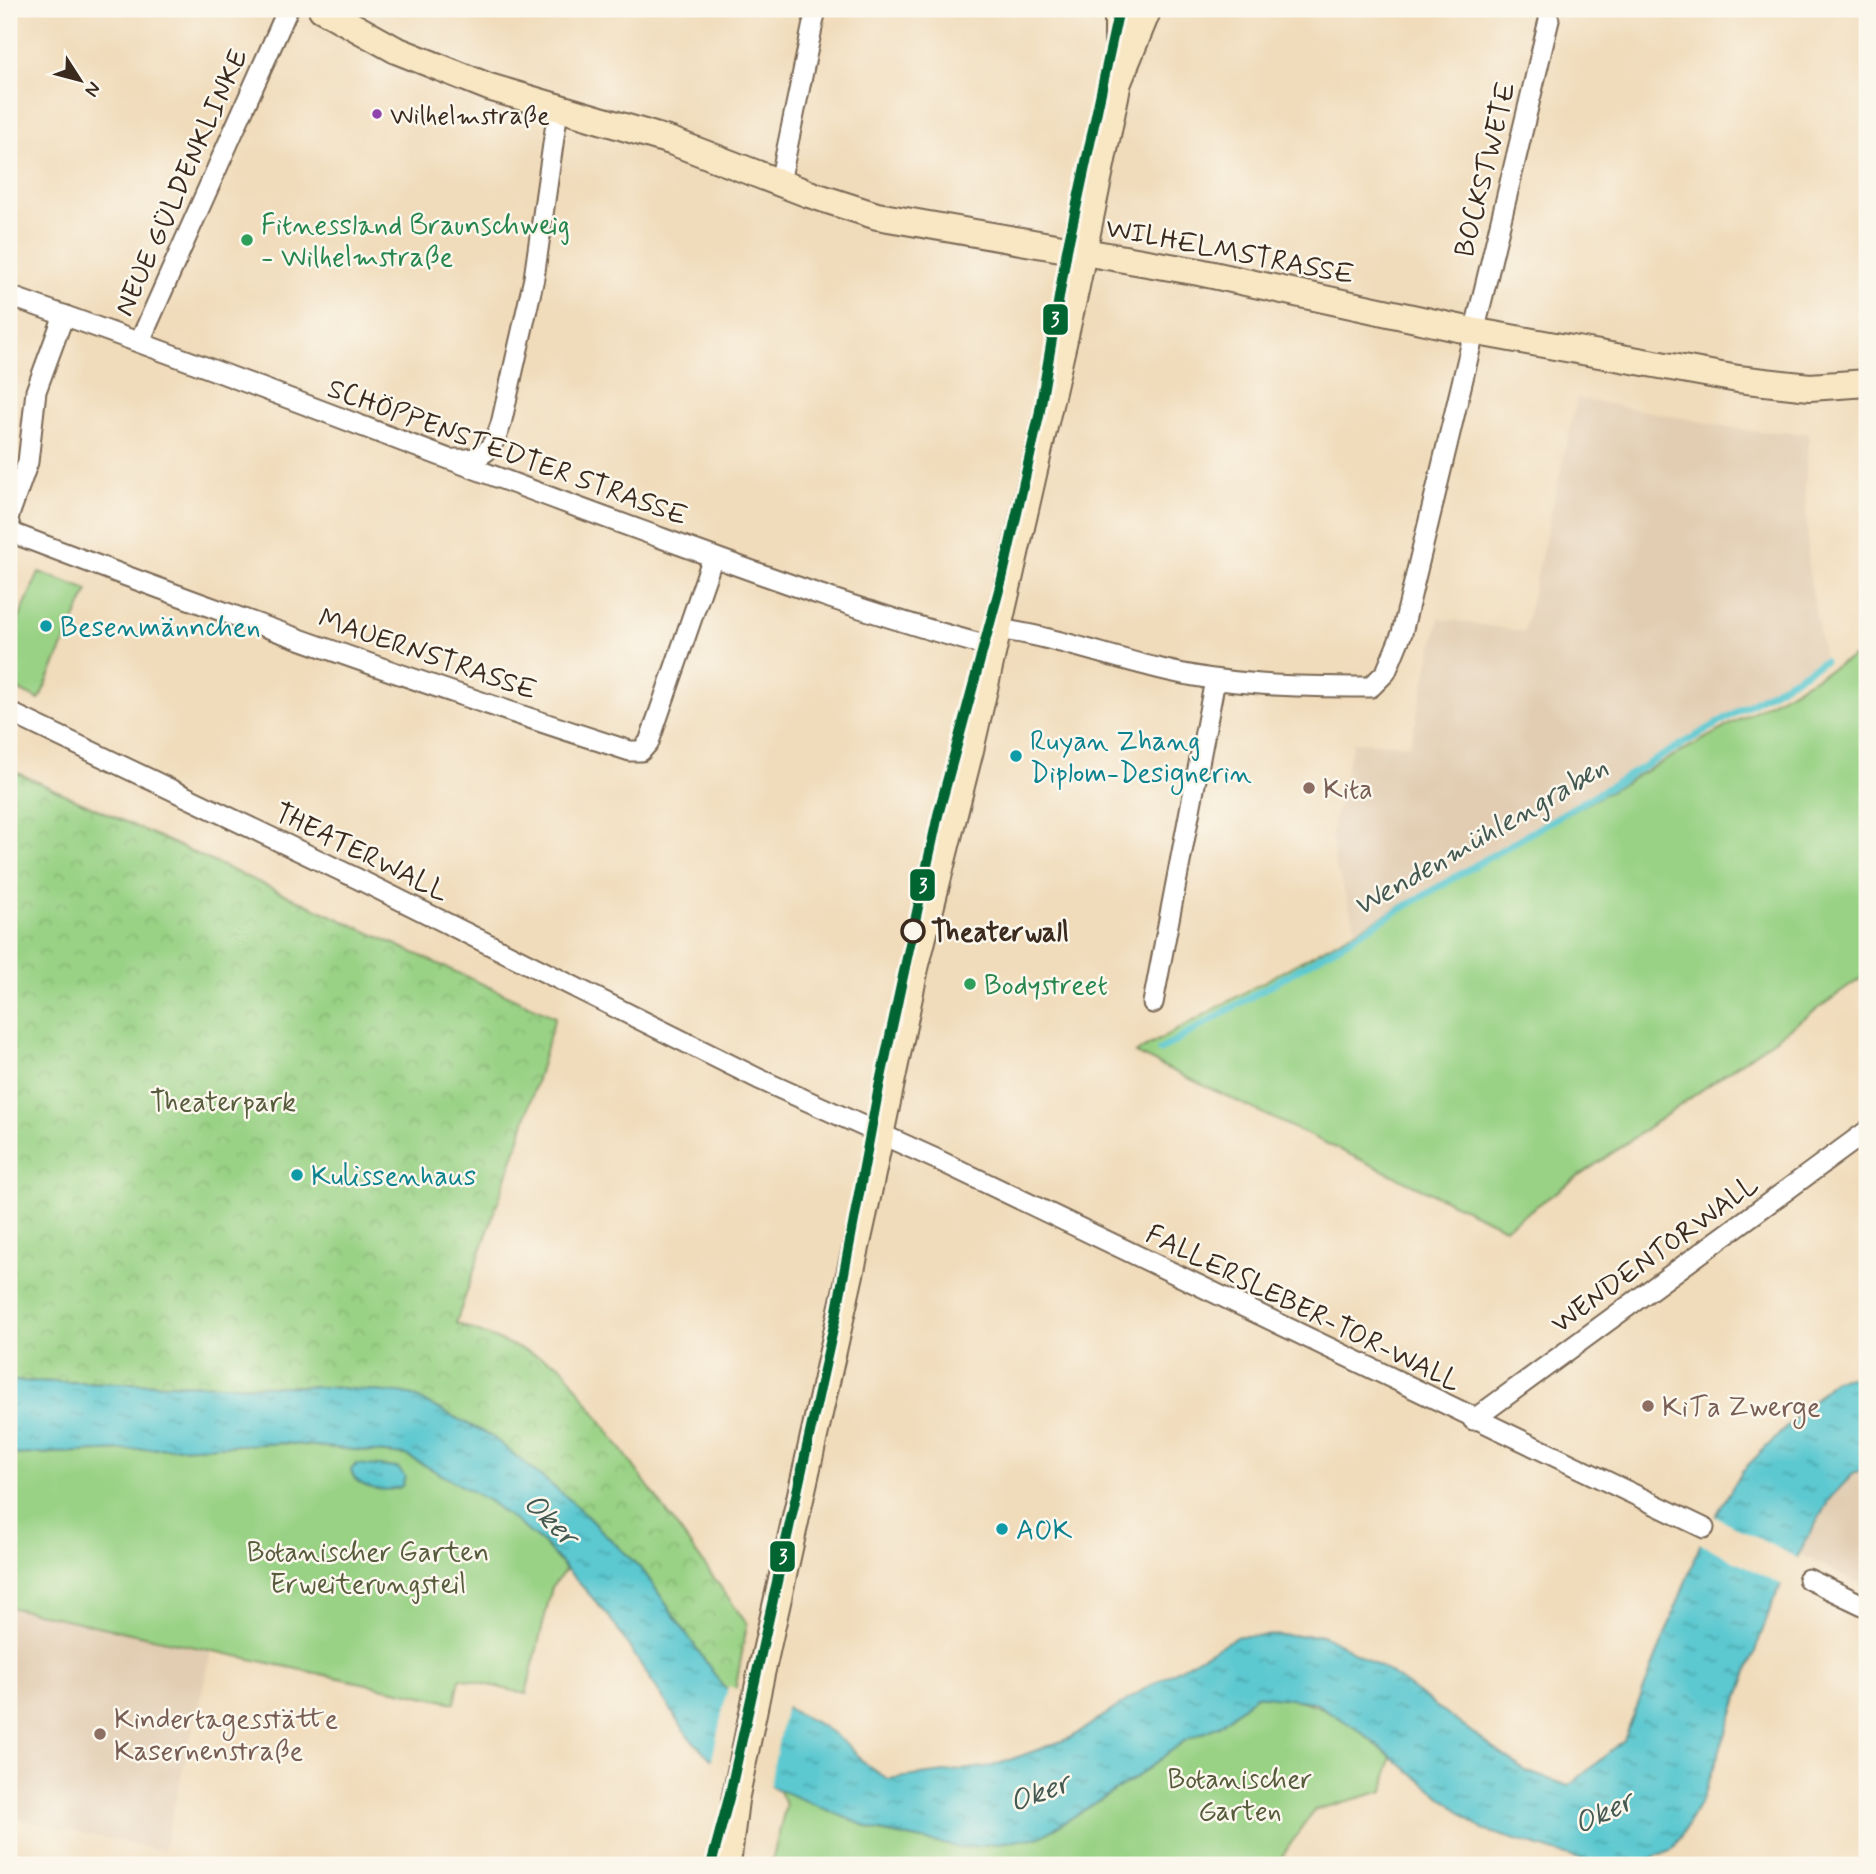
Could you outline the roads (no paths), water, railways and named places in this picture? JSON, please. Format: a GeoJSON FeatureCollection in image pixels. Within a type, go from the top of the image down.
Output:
{"type":"FeatureCollection","features":[{"type":"Feature","properties":{"kind":"main road","name":"WILHELMSTRASSE"},"geometry":{"type":"LineString","coordinates":[[322,9],[411,57],[489,87],[671,141],[780,183],[877,216],[1199,272],[1472,331],[1738,379],[1810,387],[1867,383]]}},
{"type":"Feature","properties":{"kind":"main road"},"geometry":{"type":"LineString","coordinates":[[1118,9],[1115,52],[1118,82]]}},
{"type":"Feature","properties":{"kind":"main road"},"geometry":{"type":"LineString","coordinates":[[727,1865],[735,1800],[761,1674],[915,968],[970,750],[1118,82],[1148,9]]}},
{"type":"Feature","properties":{"kind":"main road"},"geometry":{"type":"LineString","coordinates":[[714,1865],[735,1800]]}},
{"type":"Feature","properties":{"kind":"street","name":"NEUE GÜLDENKLINKE"},"geometry":{"type":"LineString","coordinates":[[140,341],[288,9]]}},
{"type":"Feature","properties":{"kind":"street"},"geometry":{"type":"LineString","coordinates":[[780,183],[816,9]]}},
{"type":"Feature","properties":{"kind":"street","name":"BOCKSTWETE"},"geometry":{"type":"LineString","coordinates":[[1215,680],[1293,687],[1371,687],[1386,672],[1402,633],[1472,331],[1549,20]]}},
{"type":"Feature","properties":{"kind":"street"},"geometry":{"type":"LineString","coordinates":[[440,458],[467,460],[485,456],[494,446],[534,278],[558,109]]}},
{"type":"Feature","properties":{"kind":"street","name":"SCHÖPPENSTEDTER STRASSE"},"geometry":{"type":"LineString","coordinates":[[9,296],[140,341],[440,458],[858,610],[994,638],[1042,636],[1158,669],[1215,680]]}},
{"type":"Feature","properties":{"kind":"street","name":"MAUERNSTRASSE"},"geometry":{"type":"LineString","coordinates":[[64,315],[36,391],[28,462],[10,524],[448,692],[630,751],[641,751],[649,742],[713,557]]}},
{"type":"Feature","properties":{"kind":"street"},"geometry":{"type":"LineString","coordinates":[[1153,1003],[1215,680]]}},
{"type":"Feature","properties":{"kind":"street","name":"THEATERWALL"},"geometry":{"type":"LineString","coordinates":[[9,712],[356,878],[759,1079],[880,1134]]}},
{"type":"Feature","properties":{"kind":"street","name":"WENDENTORWALL"},"geometry":{"type":"LineString","coordinates":[[1473,1420],[1867,1131]]}},
{"type":"Feature","properties":{"kind":"street","name":"FALLERSLEBER-TOR-WALL"},"geometry":{"type":"LineString","coordinates":[[880,1134],[1473,1420],[1704,1528]]}},
{"type":"Feature","properties":{"kind":"street"},"geometry":{"type":"LineString","coordinates":[[1808,1579],[1867,1607]]}},
{"type":"Feature","properties":{"kind":"water","name":"Oker"},"geometry":{"type":"Polygon","coordinates":[[[1867,1374],[1867,1469],[1855,1472],[1830,1498],[1773,1601],[1702,1800],[1673,1849],[1634,1865],[1599,1865],[1483,1830],[1357,1729],[1314,1702],[1256,1695],[1219,1726],[1184,1741],[1134,1779],[1040,1837],[962,1848],[875,1830],[715,1763],[689,1737],[608,1615],[543,1543],[489,1501],[406,1455],[284,1443],[9,1455],[9,1381],[327,1387],[409,1394],[491,1436],[570,1500],[644,1572],[723,1687],[778,1704],[820,1725],[848,1745],[865,1764],[888,1779],[993,1766],[1070,1738],[1149,1686],[1238,1636],[1323,1635],[1389,1672],[1525,1771],[1569,1786],[1624,1740],[1702,1540],[1742,1471],[1834,1380],[1867,1374]]]}},
{"type":"Feature","properties":{"kind":"water"},"geometry":{"type":"Polygon","coordinates":[[[356,1464],[398,1468],[405,1477],[402,1486],[388,1490],[365,1486],[351,1470],[356,1464]]]}},
{"type":"Feature","properties":{"kind":"waterway","name":"Wendenmühlengraben"},"geometry":{"type":"LineString","coordinates":[[1160,1050],[1824,661]]}},
{"type":"Feature","properties":{"kind":"place","name":"Wilhelmstraße"},"geometry":{"type":"Point","coordinates":[377,114]}},
{"type":"Feature","properties":{"kind":"place","name":"Fitnessland Braunschweig - Wilhelmstraße"},"geometry":{"type":"Point","coordinates":[247,240]}},
{"type":"Feature","properties":{"kind":"place","name":"Besenmännchen"},"geometry":{"type":"Point","coordinates":[46,626]}},
{"type":"Feature","properties":{"kind":"place","name":"Ruyan Zhang Diplom-Designerin"},"geometry":{"type":"Point","coordinates":[1016,756]}},
{"type":"Feature","properties":{"kind":"place","name":"Kita"},"geometry":{"type":"Point","coordinates":[1309,788]}},
{"type":"Feature","properties":{"kind":"place","name":"Theaterwall"},"geometry":{"type":"Point","coordinates":[913,931]}},
{"type":"Feature","properties":{"kind":"place","name":"Bodystreet"},"geometry":{"type":"Point","coordinates":[970,984]}},
{"type":"Feature","properties":{"kind":"place","name":"Kulissenhaus"},"geometry":{"type":"Point","coordinates":[297,1175]}},
{"type":"Feature","properties":{"kind":"place","name":"KiTa Zwerge"},"geometry":{"type":"Point","coordinates":[1648,1406]}},
{"type":"Feature","properties":{"kind":"place","name":"AOK"},"geometry":{"type":"Point","coordinates":[1002,1529]}},
{"type":"Feature","properties":{"kind":"place","name":"Kindertagesstätte Kasernenstraße"},"geometry":{"type":"Point","coordinates":[100,1734]}},
{"type":"Feature","properties":{"kind":"park label","name":"Theaterpark"},"geometry":{"type":"Point","coordinates":[223,1101]}},
{"type":"Feature","properties":{"kind":"park label","name":"Botanischer Garten Erweiterungsteil"},"geometry":{"type":"Point","coordinates":[368,1567]}},
{"type":"Feature","properties":{"kind":"park label","name":"Botanischer Garten"},"geometry":{"type":"Point","coordinates":[1240,1794]}}]}
